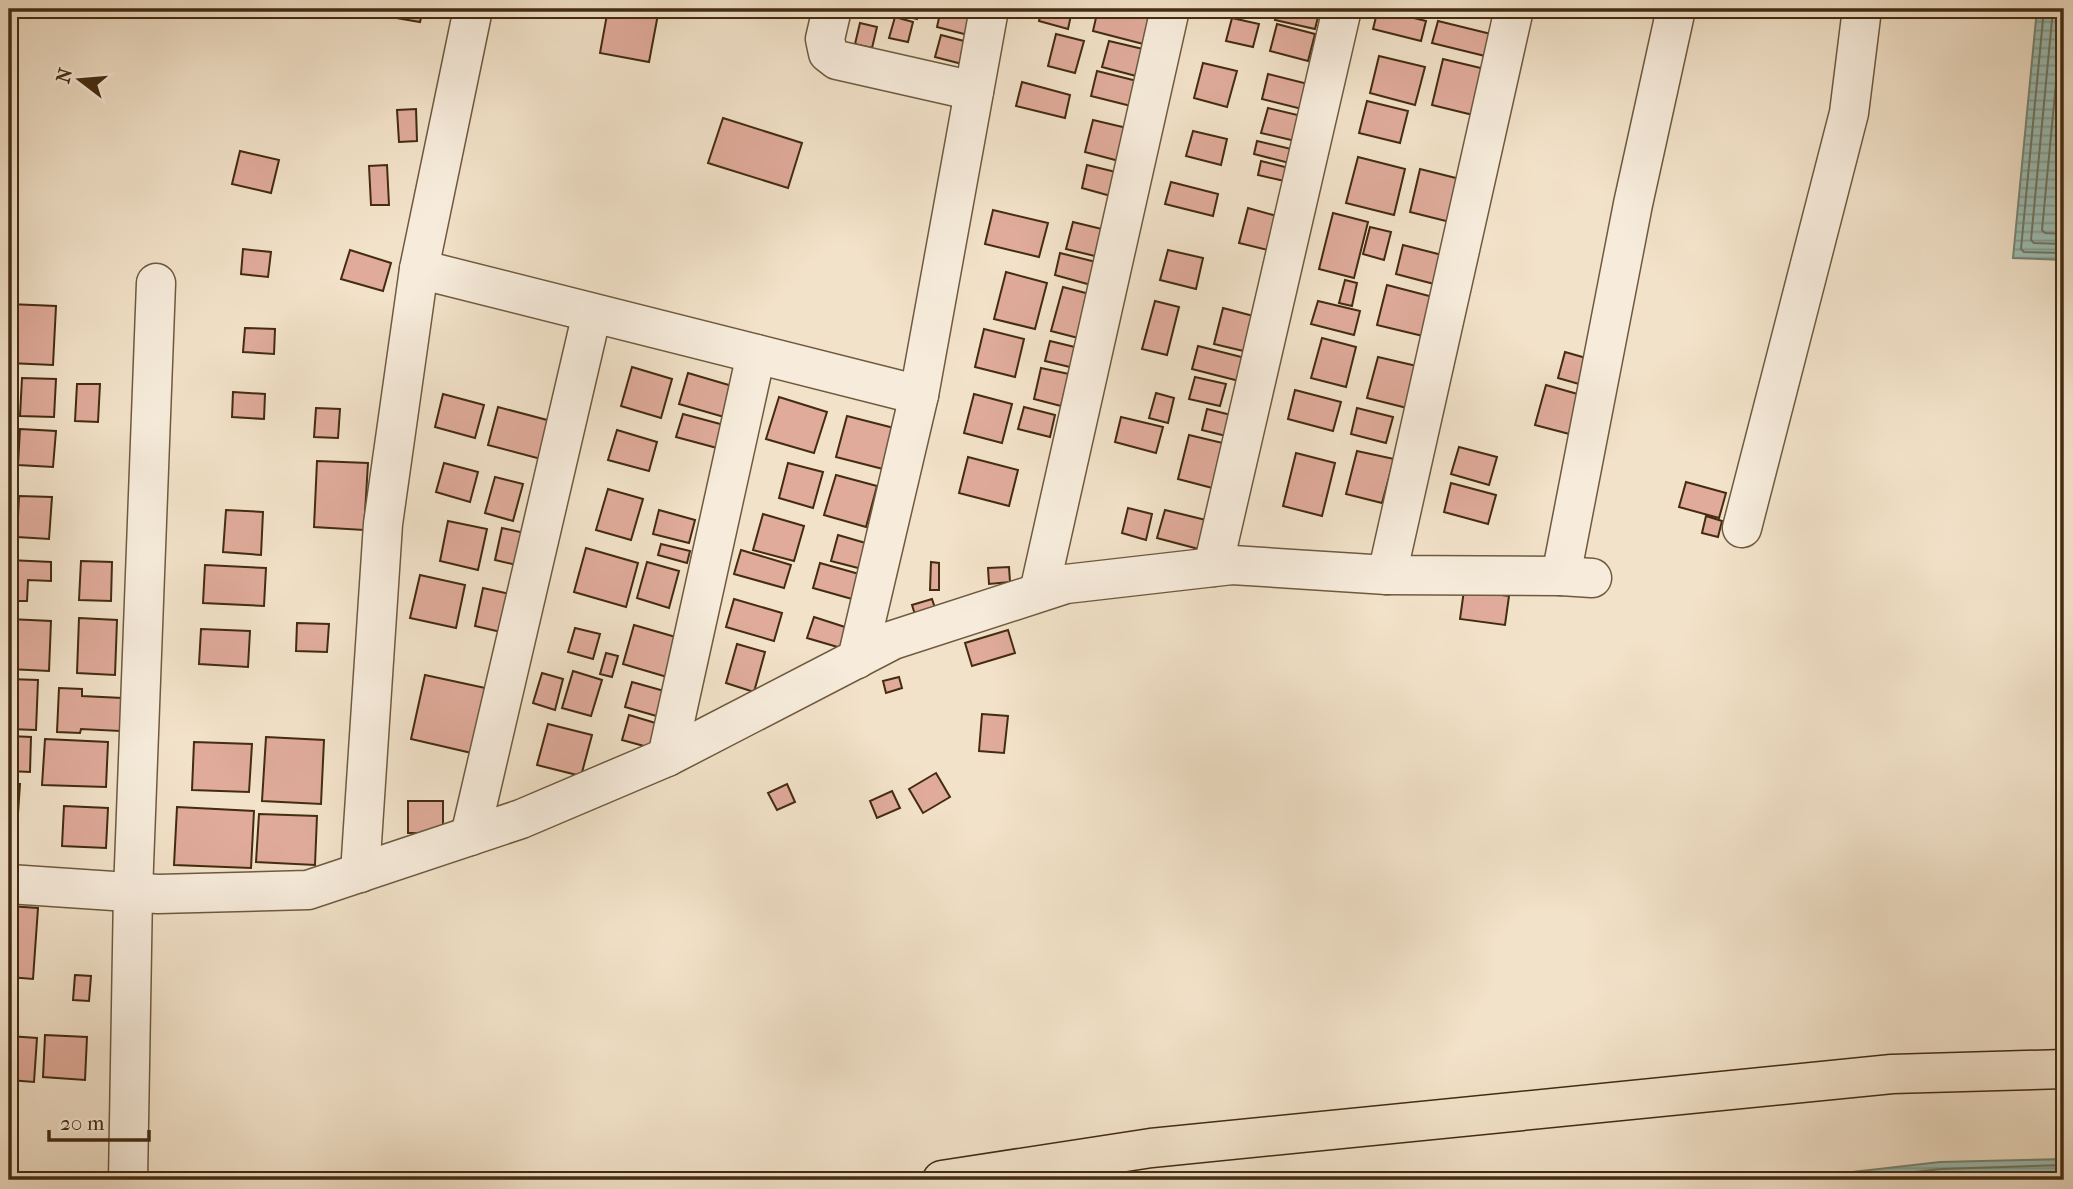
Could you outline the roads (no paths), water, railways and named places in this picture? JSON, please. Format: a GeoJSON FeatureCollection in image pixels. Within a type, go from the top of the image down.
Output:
{"type":"FeatureCollection","features":[{"type":"Feature","properties":{"kind":"main road"},"geometry":{"type":"LineString","coordinates":[[942,1180],[1151,1148],[1879,1075],[2064,1069]]}},
{"type":"Feature","properties":{"kind":"street"},"geometry":{"type":"LineString","coordinates":[[360,873],[383,524],[419,269],[473,9]]}},
{"type":"Feature","properties":{"kind":"street"},"geometry":{"type":"LineString","coordinates":[[832,9],[825,39],[828,53],[837,60],[974,91]]}},
{"type":"Feature","properties":{"kind":"street"},"geometry":{"type":"LineString","coordinates":[[857,659],[919,395],[989,9]]}},
{"type":"Feature","properties":{"kind":"street"},"geometry":{"type":"LineString","coordinates":[[1039,592],[1170,9]]}},
{"type":"Feature","properties":{"kind":"street"},"geometry":{"type":"LineString","coordinates":[[1213,567],[1342,9]]}},
{"type":"Feature","properties":{"kind":"street"},"geometry":{"type":"LineString","coordinates":[[1387,575],[1514,9]]}},
{"type":"Feature","properties":{"kind":"street"},"geometry":{"type":"LineString","coordinates":[[9,884],[159,894],[308,890],[521,818],[667,757],[893,640],[1066,584],[1232,565],[1387,575],[1576,577],[1633,204],[1676,9]]}},
{"type":"Feature","properties":{"kind":"street"},"geometry":{"type":"LineString","coordinates":[[1741,528],[1849,113],[1862,9]]}},
{"type":"Feature","properties":{"kind":"street"},"geometry":{"type":"LineString","coordinates":[[419,269],[919,395]]}},
{"type":"Feature","properties":{"kind":"street"},"geometry":{"type":"LineString","coordinates":[[128,1180],[133,892],[156,283]]}},
{"type":"Feature","properties":{"kind":"street"},"geometry":{"type":"LineString","coordinates":[[470,836],[592,313]]}},
{"type":"Feature","properties":{"kind":"street"},"geometry":{"type":"LineString","coordinates":[[667,757],[755,354]]}},
{"type":"Feature","properties":{"kind":"water"},"geometry":{"type":"Polygon","coordinates":[[[2037,9],[2064,9],[2064,260],[2013,258],[2037,9]]]}},
{"type":"Feature","properties":{"kind":"water"},"geometry":{"type":"Polygon","coordinates":[[[2064,1159],[2064,1180],[1782,1180],[1940,1162],[2064,1159]]]}}]}
